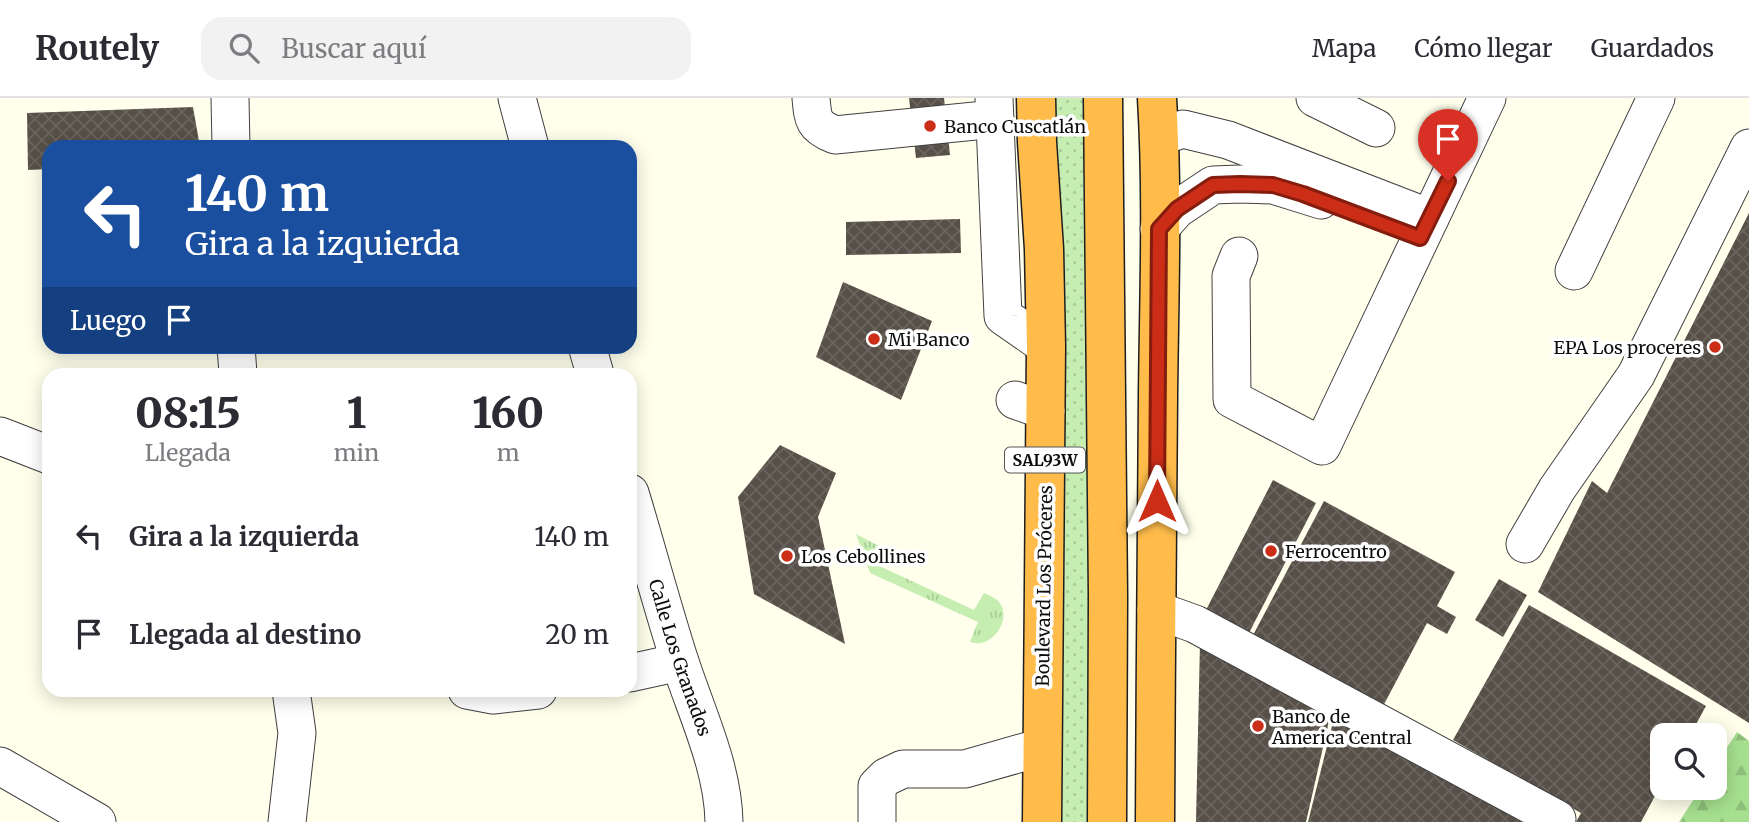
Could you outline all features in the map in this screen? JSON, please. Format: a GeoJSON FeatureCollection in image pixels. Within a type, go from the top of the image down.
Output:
{"type":"FeatureCollection","features":[{"type":"Feature","properties":{"kind":"highway","name":"Boulevard Los Próceres"},"geometry":{"type":"LineString","coordinates":[[1036,98],[1046,346],[1031,405],[1042,822]]}},
{"type":"Feature","properties":{"kind":"highway","name":"SAL93W"},"geometry":{"type":"LineString","coordinates":[[1103,98],[1108,596],[1107,822]]}},
{"type":"Feature","properties":{"kind":"highway"},"geometry":{"type":"LineString","coordinates":[[1155,822],[1159,229],[1157,98]]}},
{"type":"Feature","properties":{"kind":"street"},"geometry":{"type":"LineString","coordinates":[[230,98],[231,140]]}},
{"type":"Feature","properties":{"kind":"street"},"geometry":{"type":"LineString","coordinates":[[517,98],[528,140]]}},
{"type":"Feature","properties":{"kind":"street"},"geometry":{"type":"LineString","coordinates":[[811,98],[813,121],[823,130],[835,135],[994,108],[1003,316],[1046,346]]}},
{"type":"Feature","properties":{"kind":"street"},"geometry":{"type":"LineString","coordinates":[[1315,98],[1376,128]]}},
{"type":"Feature","properties":{"kind":"street"},"geometry":{"type":"LineString","coordinates":[[1239,256],[1231,276],[1232,399],[1322,446],[1487,98]]}},
{"type":"Feature","properties":{"kind":"street"},"geometry":{"type":"LineString","coordinates":[[1574,271],[1656,98]]}},
{"type":"Feature","properties":{"kind":"street"},"geometry":{"type":"LineString","coordinates":[[1159,137],[1183,129],[1228,140],[1425,228]]}},
{"type":"Feature","properties":{"kind":"street"},"geometry":{"type":"LineString","coordinates":[[999,203],[1037,142]]}},
{"type":"Feature","properties":{"kind":"street"},"geometry":{"type":"LineString","coordinates":[[1525,544],[1557,489],[1636,375],[1749,148]]}},
{"type":"Feature","properties":{"kind":"street"},"geometry":{"type":"LineString","coordinates":[[1159,229],[1177,209],[1213,185],[1240,184],[1273,185],[1425,228]]}},
{"type":"Feature","properties":{"kind":"street"},"geometry":{"type":"LineString","coordinates":[[0,436],[42,452]]}},
{"type":"Feature","properties":{"kind":"street","name":"Calle Los Granados"},"geometry":{"type":"LineString","coordinates":[[637,517],[680,662],[712,753],[724,822]]}},
{"type":"Feature","properties":{"kind":"street"},"geometry":{"type":"LineString","coordinates":[[1156,610],[1195,624],[1557,819]]}},
{"type":"Feature","properties":{"kind":"street"},"geometry":{"type":"LineString","coordinates":[[637,671],[680,662]]}},
{"type":"Feature","properties":{"kind":"street"},"geometry":{"type":"LineString","coordinates":[[287,822],[297,733],[292,697]]}},
{"type":"Feature","properties":{"kind":"street"},"geometry":{"type":"LineString","coordinates":[[877,822],[877,786],[886,777],[903,769],[965,769],[1042,747]]}},
{"type":"Feature","properties":{"kind":"street"},"geometry":{"type":"LineString","coordinates":[[0,766],[97,822]]}},
{"type":"Feature","properties":{"kind":"green space"},"geometry":{"type":"Polygon","coordinates":[[[1054,98],[1084,98],[1091,282],[1088,822],[1058,822],[1054,98]]]}},
{"type":"Feature","properties":{"kind":"green space"},"geometry":{"type":"Polygon","coordinates":[[[856,534],[879,546],[873,563],[974,610],[984,593],[995,598],[1001,604],[1003,612],[1002,624],[996,634],[986,641],[970,642],[978,622],[870,573],[856,534]]]}},
{"type":"Feature","properties":{"kind":"green space"},"geometry":{"type":"Polygon","coordinates":[[[1737,732],[1749,741],[1749,822],[1679,822],[1693,800],[1727,800],[1727,747],[1737,732]]]}},
{"type":"Feature","properties":{"kind":"building","name":"Banco Cuscatlán"},"geometry":{"type":"Polygon","coordinates":[[[909,98],[944,98],[950,155],[916,158],[909,98]]]}},
{"type":"Feature","properties":{"kind":"building"},"geometry":{"type":"Polygon","coordinates":[[[193,107],[199,140],[42,140],[42,169],[28,170],[27,113],[193,107]]]}},
{"type":"Feature","properties":{"kind":"building","name":"EPA Los proceres"},"geometry":{"type":"Polygon","coordinates":[[[1749,213],[1749,723],[1538,592],[1592,481],[1607,493],[1749,213]]]}},
{"type":"Feature","properties":{"kind":"building"},"geometry":{"type":"Polygon","coordinates":[[[960,219],[961,253],[846,255],[846,222],[960,219]]]}},
{"type":"Feature","properties":{"kind":"building","name":"Mi Banco"},"geometry":{"type":"Polygon","coordinates":[[[843,282],[932,321],[901,400],[816,357],[843,282]]]}},
{"type":"Feature","properties":{"kind":"building","name":"Los Cebollines"},"geometry":{"type":"Polygon","coordinates":[[[780,445],[836,473],[818,517],[845,644],[754,594],[738,497],[780,445]]]}},
{"type":"Feature","properties":{"kind":"building"},"geometry":{"type":"Polygon","coordinates":[[[1273,480],[1316,503],[1249,633],[1206,610],[1273,480]]]}},
{"type":"Feature","properties":{"kind":"building"},"geometry":{"type":"Polygon","coordinates":[[[1324,501],[1455,572],[1437,606],[1456,617],[1447,634],[1427,623],[1381,710],[1251,639],[1324,501]]]}},
{"type":"Feature","properties":{"kind":"building"},"geometry":{"type":"Polygon","coordinates":[[[1499,579],[1527,595],[1503,637],[1475,620],[1499,579]]]}},
{"type":"Feature","properties":{"kind":"building"},"geometry":{"type":"Polygon","coordinates":[[[1529,605],[1706,706],[1697,723],[1650,723],[1650,800],[1653,800],[1641,822],[1576,822],[1581,813],[1453,740],[1529,605]]]}},
{"type":"Feature","properties":{"kind":"building"},"geometry":{"type":"Polygon","coordinates":[[[1200,642],[1332,708],[1306,822],[1196,822],[1200,642]]]}},
{"type":"Feature","properties":{"kind":"building"},"geometry":{"type":"Polygon","coordinates":[[[1337,706],[1540,822],[1308,822],[1337,706]]]}},
{"type":"Feature","properties":{"kind":"place","name":"Banco Cuscatlán"},"geometry":{"type":"Point","coordinates":[930,126]}},
{"type":"Feature","properties":{"kind":"place","name":"Mi Banco"},"geometry":{"type":"Point","coordinates":[874,339]}},
{"type":"Feature","properties":{"kind":"place","name":"EPA Los proceres"},"geometry":{"type":"Point","coordinates":[1715,347]}},
{"type":"Feature","properties":{"kind":"place","name":"Ferrocentro"},"geometry":{"type":"Point","coordinates":[1271,551]}},
{"type":"Feature","properties":{"kind":"place","name":"Los Cebollines"},"geometry":{"type":"Point","coordinates":[787,556]}},
{"type":"Feature","properties":{"kind":"place","name":"Banco de America Central"},"geometry":{"type":"Point","coordinates":[1258,726]}},
{"type":"Feature","properties":{"kind":"route"},"geometry":{"type":"LineString","coordinates":[[1157,501],[1159,229],[1177,209],[1213,185],[1273,185],[1420,238],[1448,181]]}}]}
